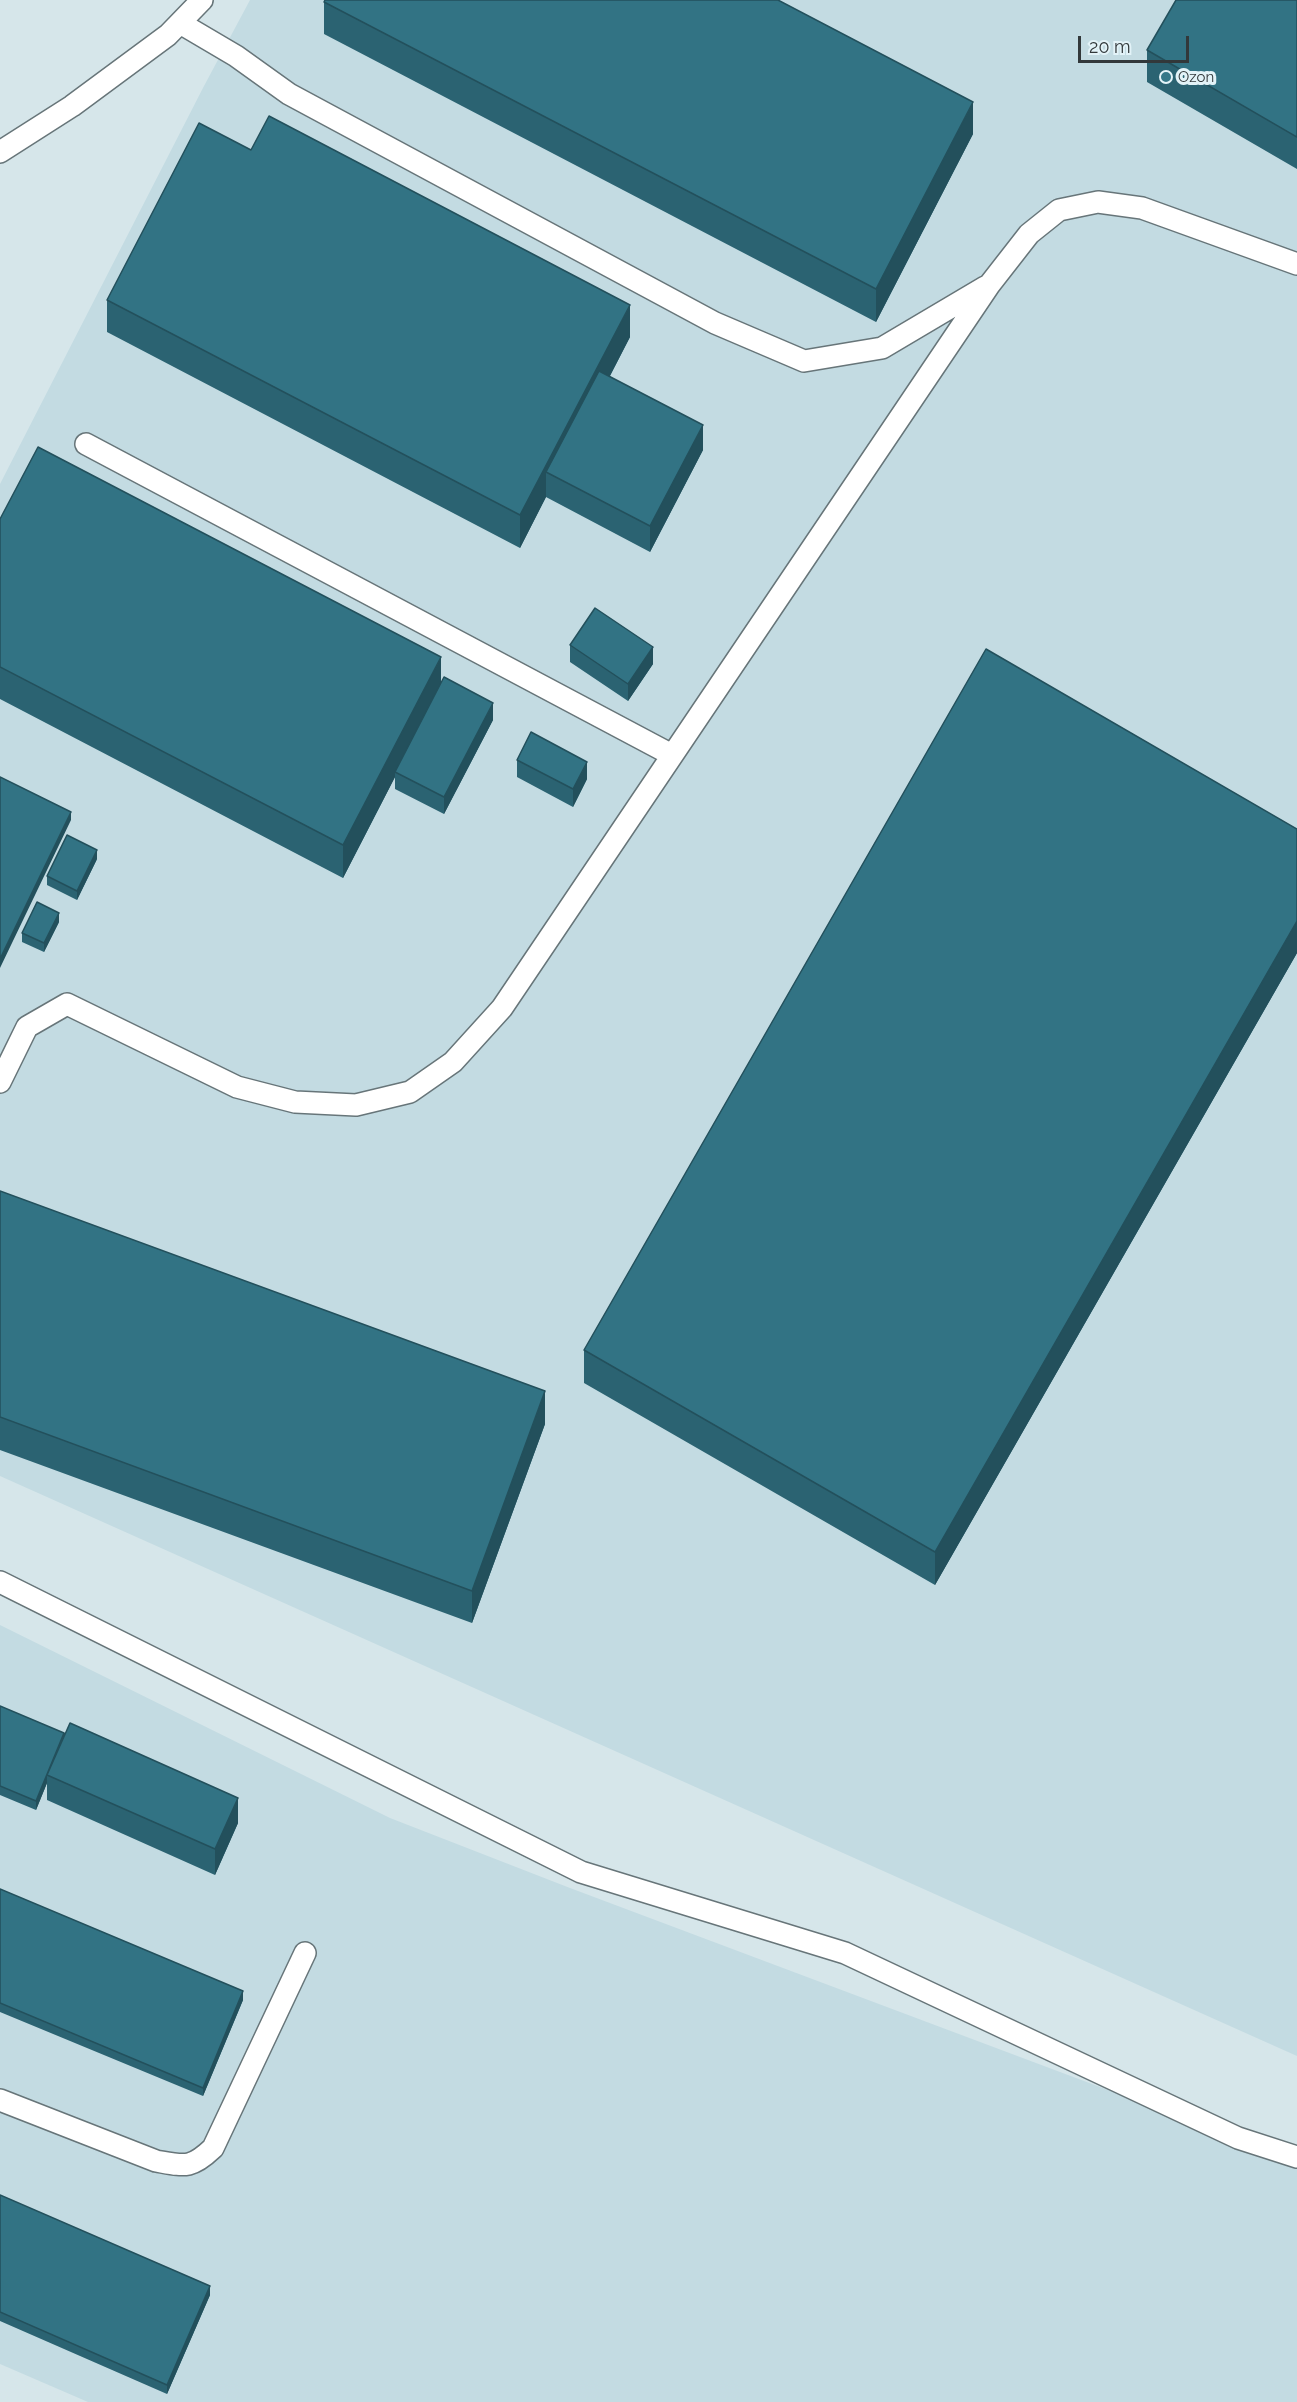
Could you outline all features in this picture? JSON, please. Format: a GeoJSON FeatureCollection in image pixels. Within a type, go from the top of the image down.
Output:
{"type":"FeatureCollection","features":[{"type":"Feature","properties":{"kind":"lane"},"geometry":{"type":"LineString","coordinates":[[0,152],[72,106],[168,35],[202,0]]}},
{"type":"Feature","properties":{"kind":"lane"},"geometry":{"type":"LineString","coordinates":[[180,23],[236,56],[289,94],[715,323],[804,361],[882,348],[990,284]]}},
{"type":"Feature","properties":{"kind":"lane"},"geometry":{"type":"LineString","coordinates":[[0,1082],[27,1027],[67,1005],[237,1087],[271,1096],[295,1102],[356,1105],[410,1092],[453,1062],[502,1008],[990,284],[1029,234],[1059,210],[1098,202],[1142,208],[1297,264]]}},
{"type":"Feature","properties":{"kind":"lane"},"geometry":{"type":"LineString","coordinates":[[86,444],[672,755]]}},
{"type":"Feature","properties":{"kind":"lane"},"geometry":{"type":"LineString","coordinates":[[0,1582],[581,1872],[845,1953],[1238,2138],[1297,2157]]}},
{"type":"Feature","properties":{"kind":"lane"},"geometry":{"type":"LineString","coordinates":[[0,2100],[156,2161],[179,2165],[198,2162],[213,2148],[305,1953]]}},
{"type":"Feature","properties":{"kind":"shaded area"},"geometry":{"type":"Polygon","coordinates":[[[250,0],[1273,0],[1297,14],[1297,2056],[0,1476],[0,484],[250,0]]]}},
{"type":"Feature","properties":{"kind":"shaded area"},"geometry":{"type":"Polygon","coordinates":[[[0,1625],[390,1818],[570,1888],[1297,2161],[1297,2402],[88,2402],[0,2364],[0,1625]]]}},
{"type":"Feature","properties":{"kind":"building"},"geometry":{"type":"Polygon","coordinates":[[[325,0],[778,0],[973,102],[876,289],[324,2],[325,0]]]}},
{"type":"Feature","properties":{"kind":"building"},"geometry":{"type":"Polygon","coordinates":[[[1176,0],[1297,0],[1297,137],[1147,50],[1176,0]]]}},
{"type":"Feature","properties":{"kind":"building"},"geometry":{"type":"Polygon","coordinates":[[[269,116],[630,305],[520,515],[107,300],[199,123],[251,150],[269,116]]]}},
{"type":"Feature","properties":{"kind":"building"},"geometry":{"type":"Polygon","coordinates":[[[599,371],[703,425],[650,526],[546,472],[599,371]]]}},
{"type":"Feature","properties":{"kind":"building"},"geometry":{"type":"Polygon","coordinates":[[[38,447],[441,657],[343,845],[0,667],[0,519],[38,447]]]}},
{"type":"Feature","properties":{"kind":"building"},"geometry":{"type":"Polygon","coordinates":[[[595,608],[653,647],[628,684],[570,645],[595,608]]]}},
{"type":"Feature","properties":{"kind":"building"},"geometry":{"type":"Polygon","coordinates":[[[986,649],[1297,829],[1297,921],[935,1552],[584,1350],[986,649]]]}},
{"type":"Feature","properties":{"kind":"building"},"geometry":{"type":"Polygon","coordinates":[[[444,677],[493,703],[444,797],[395,772],[444,677]]]}},
{"type":"Feature","properties":{"kind":"building"},"geometry":{"type":"Polygon","coordinates":[[[531,732],[587,762],[573,789],[517,760],[531,732]]]}},
{"type":"Feature","properties":{"kind":"building"},"geometry":{"type":"Polygon","coordinates":[[[0,777],[71,812],[0,959],[0,777]]]}},
{"type":"Feature","properties":{"kind":"building"},"geometry":{"type":"Polygon","coordinates":[[[67,835],[97,850],[77,891],[47,876],[67,835]]]}},
{"type":"Feature","properties":{"kind":"building"},"geometry":{"type":"Polygon","coordinates":[[[37,902],[59,913],[44,943],[22,933],[37,902]]]}},
{"type":"Feature","properties":{"kind":"building"},"geometry":{"type":"Polygon","coordinates":[[[0,1191],[545,1391],[472,1591],[0,1417],[0,1191]]]}},
{"type":"Feature","properties":{"kind":"building"},"geometry":{"type":"Polygon","coordinates":[[[0,1706],[64,1733],[36,1801],[0,1786],[0,1706]]]}},
{"type":"Feature","properties":{"kind":"building"},"geometry":{"type":"Polygon","coordinates":[[[70,1723],[238,1798],[215,1849],[47,1775],[70,1723]]]}},
{"type":"Feature","properties":{"kind":"building"},"geometry":{"type":"Polygon","coordinates":[[[0,1889],[243,1991],[203,2088],[0,2003],[0,1889]]]}},
{"type":"Feature","properties":{"kind":"building"},"geometry":{"type":"Polygon","coordinates":[[[0,2195],[210,2286],[167,2385],[0,2312],[0,2195]]]}},
{"type":"Feature","properties":{"kind":"place","name":"Ozon"},"geometry":{"type":"Point","coordinates":[1166,77]}}]}
